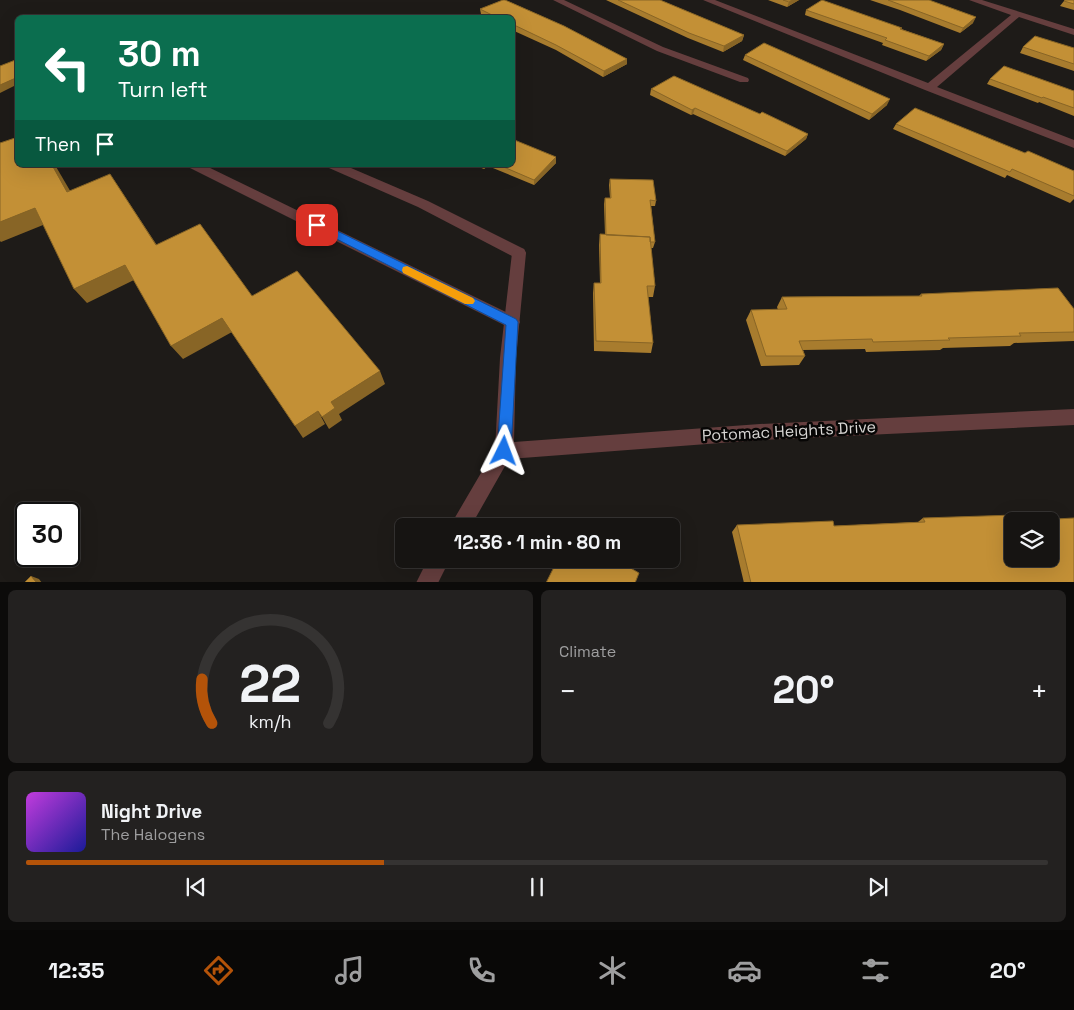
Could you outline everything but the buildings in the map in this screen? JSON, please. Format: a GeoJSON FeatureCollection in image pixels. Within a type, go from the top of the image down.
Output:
{"type":"FeatureCollection","features":[{"type":"Feature","properties":{"kind":"street"},"geometry":{"type":"LineString","coordinates":[[557,0],[660,49],[744,80]]}},
{"type":"Feature","properties":{"kind":"street"},"geometry":{"type":"LineString","coordinates":[[707,0],[1074,144]]}},
{"type":"Feature","properties":{"kind":"street"},"geometry":{"type":"LineString","coordinates":[[972,0],[1074,32]]}},
{"type":"Feature","properties":{"kind":"street"},"geometry":{"type":"LineString","coordinates":[[929,88],[1017,14]]}},
{"type":"Feature","properties":{"kind":"street"},"geometry":{"type":"LineString","coordinates":[[198,167],[512,322]]}},
{"type":"Feature","properties":{"kind":"street"},"geometry":{"type":"LineString","coordinates":[[338,167],[422,204],[520,253],[512,322],[504,451],[465,518]]}},
{"type":"Feature","properties":{"kind":"street","name":"Potomac Heights Drive"},"geometry":{"type":"LineString","coordinates":[[504,451],[760,432],[1074,417]]}},
{"type":"Feature","properties":{"kind":"street"},"geometry":{"type":"LineString","coordinates":[[426,582],[435,568]]}},
{"type":"Feature","properties":{"kind":"slow traffic"},"geometry":{"type":"LineString","coordinates":[[407,270],[469,301]]}},
{"type":"Feature","properties":{"kind":"route"},"geometry":{"type":"LineString","coordinates":[[317,225],[512,322],[508,358],[504,451]]}}]}
